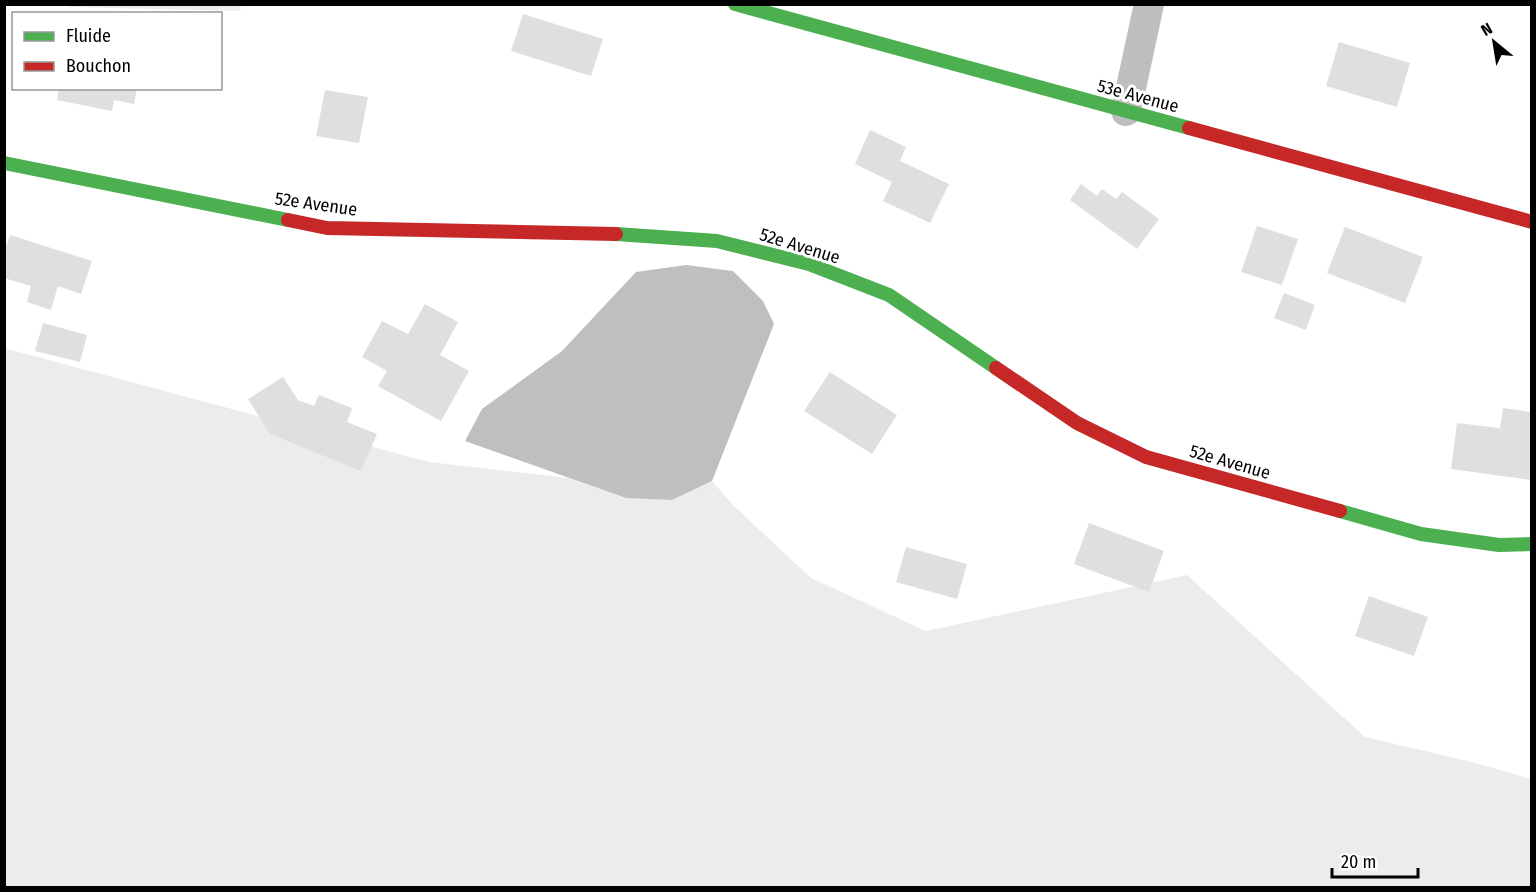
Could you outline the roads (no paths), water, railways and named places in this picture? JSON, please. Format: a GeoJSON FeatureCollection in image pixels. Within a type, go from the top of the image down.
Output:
{"type":"FeatureCollection","features":[{"type":"Feature","properties":{"kind":"street","name":"53e Avenue"},"geometry":{"type":"LineString","coordinates":[[735,4],[1532,222]]}},
{"type":"Feature","properties":{"kind":"street"},"geometry":{"type":"LineString","coordinates":[[1126,111],[1149,4]]}},
{"type":"Feature","properties":{"kind":"street","name":"52e Avenue"},"geometry":{"type":"LineString","coordinates":[[4,163],[327,228],[618,234],[717,241],[809,264],[889,295],[1077,423],[1146,457],[1421,534],[1499,545],[1532,544]]}}]}
